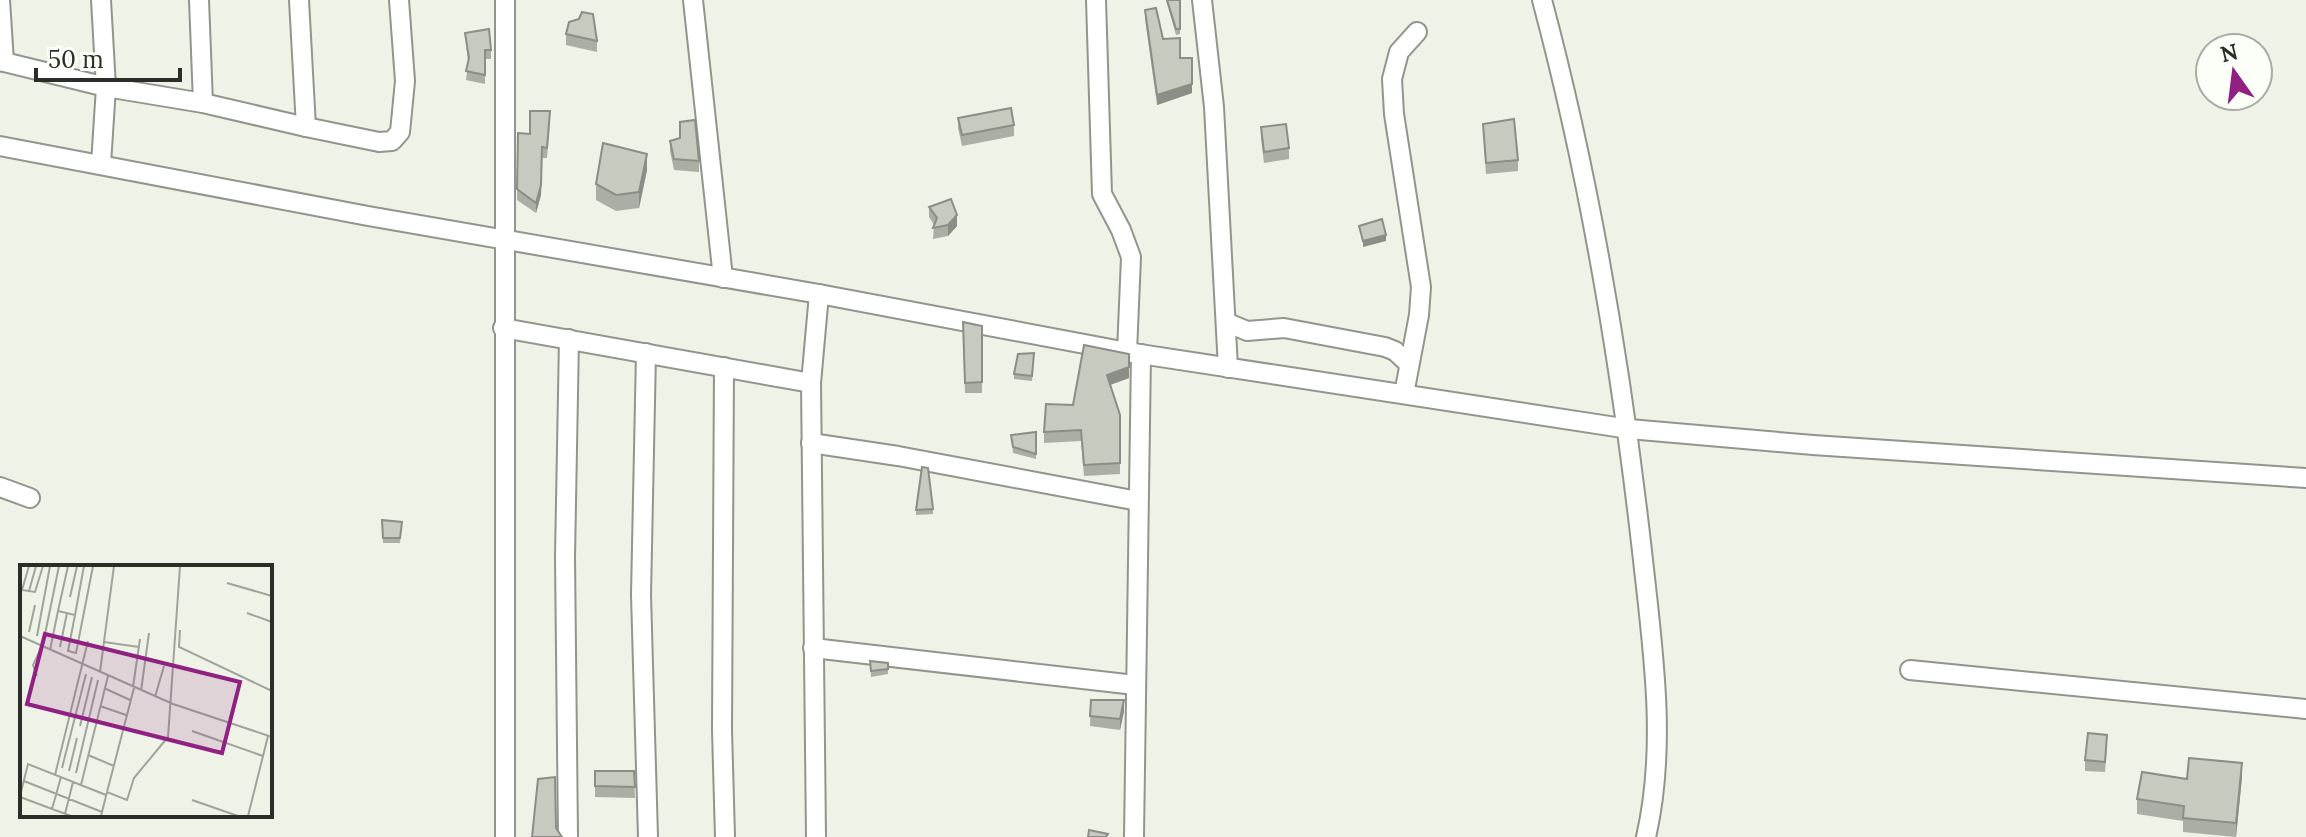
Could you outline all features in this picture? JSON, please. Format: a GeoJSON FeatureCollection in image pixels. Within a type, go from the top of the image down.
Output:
{"type":"FeatureCollection","features":[{"type":"Feature","properties":{"kind":"street"},"geometry":{"type":"LineString","coordinates":[[0,0],[2,61],[106,87],[203,103],[379,142],[392,141],[400,132],[405,81],[399,0]]}},
{"type":"Feature","properties":{"kind":"street"},"geometry":{"type":"LineString","coordinates":[[101,0],[106,87],[101,164]]}},
{"type":"Feature","properties":{"kind":"street"},"geometry":{"type":"LineString","coordinates":[[199,0],[203,103]]}},
{"type":"Feature","properties":{"kind":"street"},"geometry":{"type":"LineString","coordinates":[[299,0],[306,127]]}},
{"type":"Feature","properties":{"kind":"street"},"geometry":{"type":"LineString","coordinates":[[505,0],[505,837]]}},
{"type":"Feature","properties":{"kind":"street"},"geometry":{"type":"LineString","coordinates":[[693,0],[723,278]]}},
{"type":"Feature","properties":{"kind":"street"},"geometry":{"type":"LineString","coordinates":[[1096,0],[1102,194],[1131,257],[1138,501],[1134,837]]}},
{"type":"Feature","properties":{"kind":"street"},"geometry":{"type":"LineString","coordinates":[[1202,0],[1214,107],[1228,368]]}},
{"type":"Feature","properties":{"kind":"street"},"geometry":{"type":"LineString","coordinates":[[1542,0],[1570,103],[1629,429],[1657,688],[1654,805],[1646,837]]}},
{"type":"Feature","properties":{"kind":"street"},"geometry":{"type":"LineString","coordinates":[[1404,394],[1419,315],[1421,287],[1394,114],[1392,79],[1399,52],[1417,32]]}},
{"type":"Feature","properties":{"kind":"street"},"geometry":{"type":"LineString","coordinates":[[2,150],[101,164],[368,216],[819,294],[1134,353],[1629,429],[1813,445],[2306,478]]}},
{"type":"Feature","properties":{"kind":"street"},"geometry":{"type":"LineString","coordinates":[[816,837],[811,383],[819,294]]}},
{"type":"Feature","properties":{"kind":"street"},"geometry":{"type":"LineString","coordinates":[[1226,322],[1247,331],[1284,328],[1385,347],[1395,351],[1409,364]]}},
{"type":"Feature","properties":{"kind":"street"},"geometry":{"type":"LineString","coordinates":[[503,328],[811,383]]}},
{"type":"Feature","properties":{"kind":"street"},"geometry":{"type":"LineString","coordinates":[[568,837],[565,557],[569,339]]}},
{"type":"Feature","properties":{"kind":"street"},"geometry":{"type":"LineString","coordinates":[[646,353],[641,595],[648,837]]}},
{"type":"Feature","properties":{"kind":"street"},"geometry":{"type":"LineString","coordinates":[[724,367],[722,730],[725,837]]}},
{"type":"Feature","properties":{"kind":"street"},"geometry":{"type":"LineString","coordinates":[[811,443],[1138,501]]}},
{"type":"Feature","properties":{"kind":"street"},"geometry":{"type":"LineString","coordinates":[[0,487],[30,498]]}},
{"type":"Feature","properties":{"kind":"street"},"geometry":{"type":"LineString","coordinates":[[813,648],[1135,685]]}},
{"type":"Feature","properties":{"kind":"street"},"geometry":{"type":"LineString","coordinates":[[1910,670],[2306,709]]}},
{"type":"Feature","properties":{"kind":"building"},"geometry":{"type":"Polygon","coordinates":[[[1167,0],[1180,0],[1180,29],[1176,29],[1167,0]]]}},
{"type":"Feature","properties":{"kind":"building"},"geometry":{"type":"Polygon","coordinates":[[[1156,8],[1163,39],[1180,38],[1180,58],[1192,58],[1192,84],[1157,95],[1145,10],[1156,8]]]}},
{"type":"Feature","properties":{"kind":"building"},"geometry":{"type":"Polygon","coordinates":[[[582,12],[593,14],[597,41],[566,34],[569,22],[579,19],[582,12]]]}},
{"type":"Feature","properties":{"kind":"building"},"geometry":{"type":"Polygon","coordinates":[[[489,29],[491,50],[485,50],[485,75],[466,71],[469,58],[465,33],[489,29]]]}},
{"type":"Feature","properties":{"kind":"building"},"geometry":{"type":"Polygon","coordinates":[[[1011,108],[1014,125],[962,135],[958,118],[1011,108]]]}},
{"type":"Feature","properties":{"kind":"building"},"geometry":{"type":"Polygon","coordinates":[[[530,111],[550,111],[547,148],[542,147],[541,185],[536,203],[517,189],[518,133],[530,134],[530,111]]]}},
{"type":"Feature","properties":{"kind":"building"},"geometry":{"type":"Polygon","coordinates":[[[1514,119],[1518,160],[1486,163],[1483,124],[1514,119]]]}},
{"type":"Feature","properties":{"kind":"building"},"geometry":{"type":"Polygon","coordinates":[[[695,120],[699,161],[674,159],[670,141],[680,138],[680,122],[695,120]]]}},
{"type":"Feature","properties":{"kind":"building"},"geometry":{"type":"Polygon","coordinates":[[[1286,124],[1289,148],[1264,152],[1261,127],[1286,124]]]}},
{"type":"Feature","properties":{"kind":"building"},"geometry":{"type":"Polygon","coordinates":[[[603,143],[647,154],[639,192],[616,195],[596,184],[603,143]]]}},
{"type":"Feature","properties":{"kind":"building"},"geometry":{"type":"Polygon","coordinates":[[[951,199],[957,215],[948,225],[933,228],[937,218],[929,207],[951,199]]]}},
{"type":"Feature","properties":{"kind":"building"},"geometry":{"type":"Polygon","coordinates":[[[1382,219],[1386,235],[1363,241],[1359,226],[1382,219]]]}},
{"type":"Feature","properties":{"kind":"building"},"geometry":{"type":"Polygon","coordinates":[[[963,322],[982,326],[982,382],[965,383],[963,322]]]}},
{"type":"Feature","properties":{"kind":"building"},"geometry":{"type":"Polygon","coordinates":[[[1084,345],[1129,354],[1129,367],[1107,375],[1120,415],[1120,463],[1084,465],[1081,430],[1044,432],[1046,404],[1073,405],[1084,345]]]}},
{"type":"Feature","properties":{"kind":"building"},"geometry":{"type":"Polygon","coordinates":[[[1034,353],[1032,376],[1014,374],[1018,354],[1034,353]]]}},
{"type":"Feature","properties":{"kind":"building"},"geometry":{"type":"Polygon","coordinates":[[[1036,432],[1036,454],[1013,447],[1011,435],[1036,432]]]}},
{"type":"Feature","properties":{"kind":"building"},"geometry":{"type":"Polygon","coordinates":[[[922,467],[928,468],[933,509],[916,510],[922,467]]]}},
{"type":"Feature","properties":{"kind":"building"},"geometry":{"type":"Polygon","coordinates":[[[382,520],[402,522],[400,538],[383,538],[382,520]]]}},
{"type":"Feature","properties":{"kind":"building"},"geometry":{"type":"Polygon","coordinates":[[[870,661],[888,663],[888,669],[871,671],[870,661]]]}},
{"type":"Feature","properties":{"kind":"building"},"geometry":{"type":"Polygon","coordinates":[[[1091,700],[1124,700],[1120,719],[1090,716],[1091,700]]]}},
{"type":"Feature","properties":{"kind":"building"},"geometry":{"type":"Polygon","coordinates":[[[2088,733],[2107,735],[2105,762],[2085,760],[2088,733]]]}},
{"type":"Feature","properties":{"kind":"building"},"geometry":{"type":"Polygon","coordinates":[[[2189,758],[2242,763],[2236,823],[2183,818],[2184,806],[2137,799],[2142,772],[2187,779],[2189,758]]]}},
{"type":"Feature","properties":{"kind":"building"},"geometry":{"type":"Polygon","coordinates":[[[595,771],[634,771],[635,787],[595,786],[595,771]]]}},
{"type":"Feature","properties":{"kind":"building"},"geometry":{"type":"Polygon","coordinates":[[[555,777],[556,828],[562,837],[532,837],[538,779],[555,777]]]}},
{"type":"Feature","properties":{"kind":"building"},"geometry":{"type":"Polygon","coordinates":[[[1089,830],[1108,834],[1106,837],[1088,837],[1089,830]]]}}]}
